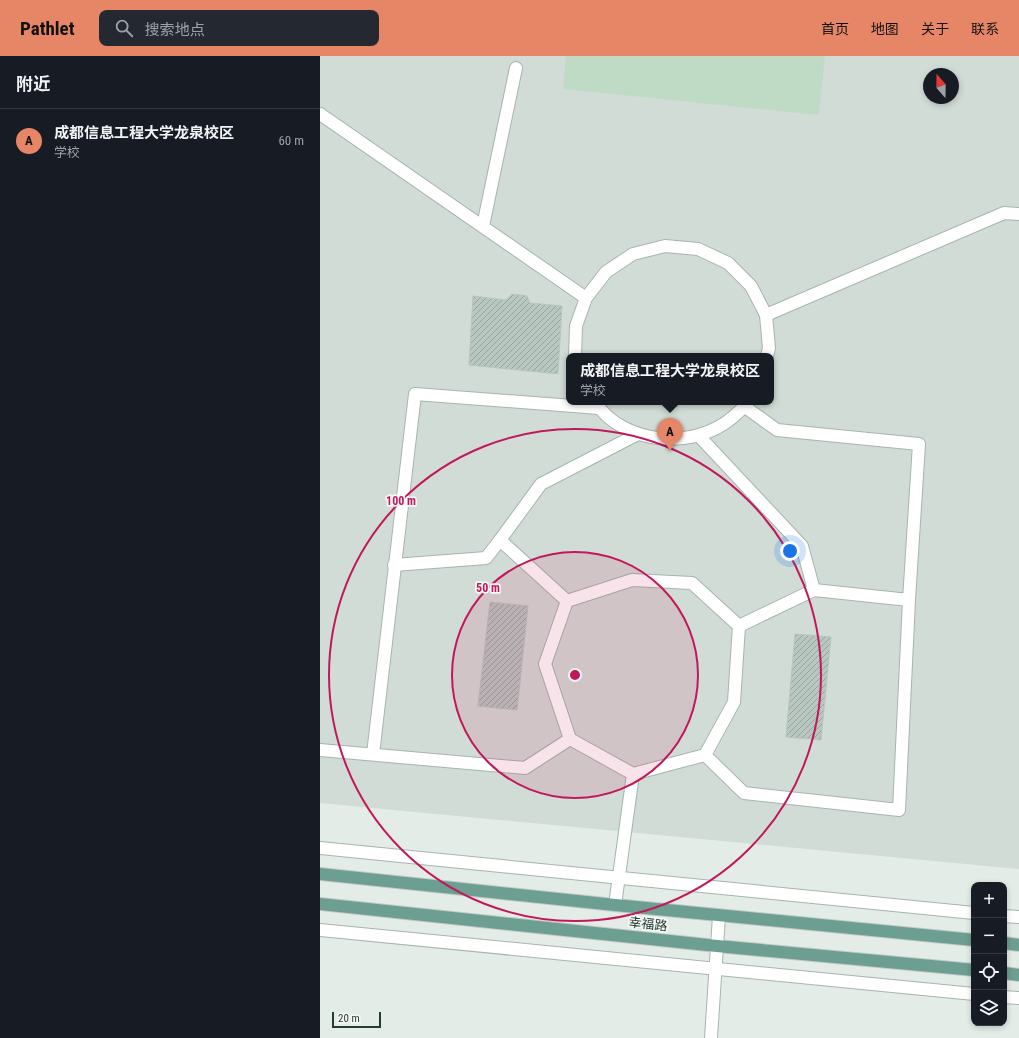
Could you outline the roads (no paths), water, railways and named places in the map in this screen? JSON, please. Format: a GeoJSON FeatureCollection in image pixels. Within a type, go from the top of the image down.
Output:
{"type":"FeatureCollection","features":[{"type":"Feature","properties":{"kind":"main road","name":"幸福路"},"geometry":{"type":"LineString","coordinates":[[320,874],[719,916],[971,940]]}},
{"type":"Feature","properties":{"kind":"main road","name":"幸福路"},"geometry":{"type":"LineString","coordinates":[[320,904],[717,946],[971,970]]}},
{"type":"Feature","properties":{"kind":"main road"},"geometry":{"type":"LineString","coordinates":[[1007,943],[1019,945]]}},
{"type":"Feature","properties":{"kind":"main road"},"geometry":{"type":"LineString","coordinates":[[1007,973],[1019,975]]}},
{"type":"Feature","properties":{"kind":"street"},"geometry":{"type":"LineString","coordinates":[[483,226],[516,68]]}},
{"type":"Feature","properties":{"kind":"street"},"geometry":{"type":"LineString","coordinates":[[320,114],[586,298]]}},
{"type":"Feature","properties":{"kind":"street"},"geometry":{"type":"LineString","coordinates":[[766,315],[1004,213],[1019,214]]}},
{"type":"Feature","properties":{"kind":"street"},"geometry":{"type":"LineString","coordinates":[[575,353],[576,326],[586,298],[606,272],[633,254],[665,246],[698,249],[728,263],[751,286],[766,315],[769,348],[768,353]]}},
{"type":"Feature","properties":{"kind":"street"},"geometry":{"type":"LineString","coordinates":[[373,754],[414,394],[566,403]]}},
{"type":"Feature","properties":{"kind":"street"},"geometry":{"type":"LineString","coordinates":[[597,405],[617,423],[638,434],[668,440],[699,436],[724,425],[745,405]]}},
{"type":"Feature","properties":{"kind":"street"},"geometry":{"type":"LineString","coordinates":[[705,755],[744,793],[899,810],[909,600],[919,444],[777,430],[747,405]]}},
{"type":"Feature","properties":{"kind":"street"},"geometry":{"type":"LineString","coordinates":[[394,565],[486,558],[541,484],[638,434]]}},
{"type":"Feature","properties":{"kind":"street"},"geometry":{"type":"LineString","coordinates":[[699,436],[802,546],[814,590]]}},
{"type":"Feature","properties":{"kind":"street"},"geometry":{"type":"LineString","coordinates":[[500,540],[566,601]]}},
{"type":"Feature","properties":{"kind":"street"},"geometry":{"type":"LineString","coordinates":[[566,601],[632,580],[692,583],[739,626]]}},
{"type":"Feature","properties":{"kind":"street"},"geometry":{"type":"LineString","coordinates":[[739,626],[814,590],[909,600]]}},
{"type":"Feature","properties":{"kind":"street"},"geometry":{"type":"LineString","coordinates":[[566,601],[545,664],[570,739],[633,774],[705,755],[734,702],[739,626]]}},
{"type":"Feature","properties":{"kind":"street"},"geometry":{"type":"LineString","coordinates":[[320,750],[525,768],[570,739]]}},
{"type":"Feature","properties":{"kind":"street"},"geometry":{"type":"LineString","coordinates":[[615,905],[633,774]]}},
{"type":"Feature","properties":{"kind":"street"},"geometry":{"type":"LineString","coordinates":[[320,848],[619,879],[971,913]]}},
{"type":"Feature","properties":{"kind":"street"},"geometry":{"type":"LineString","coordinates":[[710,1038],[719,916]]}},
{"type":"Feature","properties":{"kind":"street"},"geometry":{"type":"LineString","coordinates":[[1007,916],[1019,917]]}},
{"type":"Feature","properties":{"kind":"street"},"geometry":{"type":"LineString","coordinates":[[320,930],[971,994]]}},
{"type":"Feature","properties":{"kind":"street"},"geometry":{"type":"LineString","coordinates":[[1007,997],[1019,998]]}},
{"type":"Feature","properties":{"kind":"place","name":"成都信息工程大学龙泉校区"},"geometry":{"type":"Point","coordinates":[670,451]}}]}
